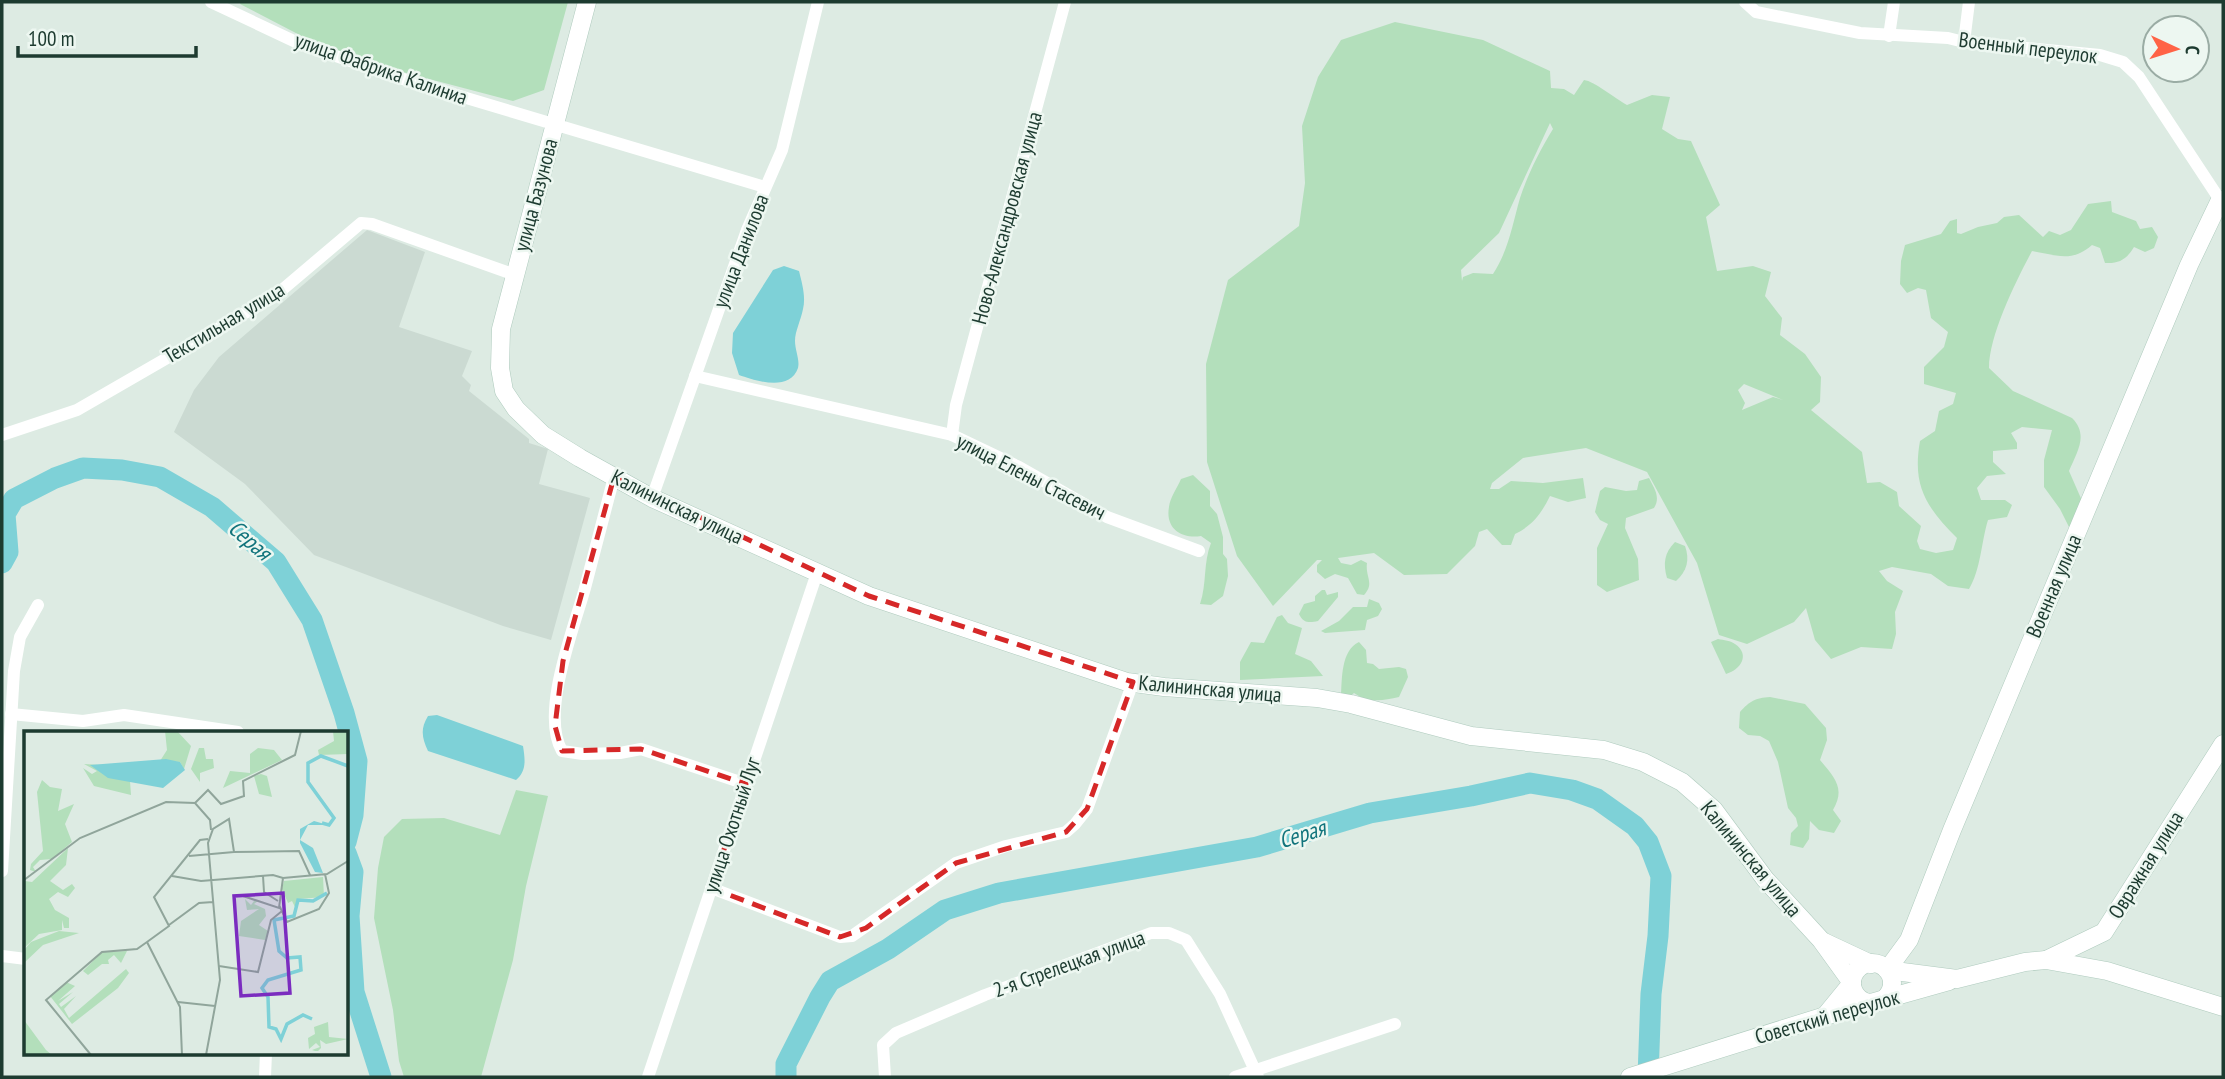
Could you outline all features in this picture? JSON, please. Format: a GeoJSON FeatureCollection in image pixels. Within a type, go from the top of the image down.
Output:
{"type":"FeatureCollection","features":[{"type":"Feature","properties":{"kind":"street","name":"улица Фабрика Калиниа"},"geometry":{"type":"LineString","coordinates":[[211,2],[298,43],[406,80],[765,187]]}},
{"type":"Feature","properties":{"kind":"street","name":"улица Базунова"},"geometry":{"type":"LineString","coordinates":[[504,391],[500,368],[501,329],[587,2]]}},
{"type":"Feature","properties":{"kind":"street","name":"улица Данилова"},"geometry":{"type":"LineString","coordinates":[[652,498],[747,230],[782,150],[818,2]]}},
{"type":"Feature","properties":{"kind":"street","name":"Ново-Александровская улица"},"geometry":{"type":"LineString","coordinates":[[952,435],[956,405],[1065,2]]}},
{"type":"Feature","properties":{"kind":"street","name":"Военный переулок"},"geometry":{"type":"LineString","coordinates":[[1745,2],[1756,12],[1860,33],[1948,38],[1964,42],[2100,55],[2123,62],[2139,77],[2160,105],[2221,199]]}},
{"type":"Feature","properties":{"kind":"street"},"geometry":{"type":"LineString","coordinates":[[1889,36],[1894,2]]}},
{"type":"Feature","properties":{"kind":"street"},"geometry":{"type":"LineString","coordinates":[[1964,42],[1969,2]]}},
{"type":"Feature","properties":{"kind":"street","name":"Военная улица"},"geometry":{"type":"LineString","coordinates":[[1879,967],[1909,940],[1957,817],[2184,278],[2221,199]]}},
{"type":"Feature","properties":{"kind":"street","name":"Текстильная улица"},"geometry":{"type":"LineString","coordinates":[[2,435],[77,410],[276,295],[361,223],[372,224],[515,275]]}},
{"type":"Feature","properties":{"kind":"street","name":"улица Елены Стасевич"},"geometry":{"type":"LineString","coordinates":[[695,376],[952,435],[1019,467],[1107,517],[1199,551]]}},
{"type":"Feature","properties":{"kind":"street","name":"Калининская улица"},"geometry":{"type":"LineString","coordinates":[[504,391],[516,409],[543,435],[652,498],[869,596],[1133,682],[1164,687],[1317,698],[1351,704],[1471,736],[1604,750],[1643,762],[1682,782],[1714,810],[1765,879],[1821,940],[1852,983]]}},
{"type":"Feature","properties":{"kind":"street"},"geometry":{"type":"LineString","coordinates":[[614,477],[563,661],[557,696],[557,742],[562,751],[583,754],[620,753],[641,749],[746,784]]}},
{"type":"Feature","properties":{"kind":"street","name":"улица Охотный Луг"},"geometry":{"type":"LineString","coordinates":[[648,1077],[817,573]]}},
{"type":"Feature","properties":{"kind":"street"},"geometry":{"type":"LineString","coordinates":[[2,871],[13,682],[20,637],[38,605]]}},
{"type":"Feature","properties":{"kind":"street"},"geometry":{"type":"LineString","coordinates":[[2,671],[13,682]]}},
{"type":"Feature","properties":{"kind":"street"},"geometry":{"type":"LineString","coordinates":[[711,888],[840,937],[852,936],[956,863],[1006,846],[1066,832],[1087,809],[1133,682]]}},
{"type":"Feature","properties":{"kind":"street"},"geometry":{"type":"LineString","coordinates":[[11,714],[83,721],[124,715],[225,731]]}},
{"type":"Feature","properties":{"kind":"street","name":"Овражная улица"},"geometry":{"type":"LineString","coordinates":[[2046,960],[2104,932],[2223,744]]}},
{"type":"Feature","properties":{"kind":"street","name":"2-я Стрелецкая улица"},"geometry":{"type":"LineString","coordinates":[[884,1077],[883,1045],[896,1033],[985,995],[1151,933],[1170,933],[1186,940],[1220,994],[1256,1074]]}},
{"type":"Feature","properties":{"kind":"street"},"geometry":{"type":"LineString","coordinates":[[1821,940],[1879,967],[1957,979],[2025,962],[2046,960],[2107,971],[2223,1007]]}},
{"type":"Feature","properties":{"kind":"street"},"geometry":{"type":"LineString","coordinates":[[2,956],[24,959]]}},
{"type":"Feature","properties":{"kind":"street"},"geometry":{"type":"LineString","coordinates":[[1825,1016],[1852,983],[1858,970],[1879,967]]}},
{"type":"Feature","properties":{"kind":"street"},"geometry":{"type":"LineString","coordinates":[[1852,983],[1864,1002],[1876,1003],[1885,998],[1891,990],[1892,980],[1879,967]]}},
{"type":"Feature","properties":{"kind":"street","name":"Советский переулок"},"geometry":{"type":"LineString","coordinates":[[1630,1077],[1825,1016],[1957,979]]}},
{"type":"Feature","properties":{"kind":"street"},"geometry":{"type":"LineString","coordinates":[[1235,1077],[1256,1074],[1395,1024]]}},
{"type":"Feature","properties":{"kind":"street"},"geometry":{"type":"LineString","coordinates":[[265,1054],[265,1077]]}},
{"type":"Feature","properties":{"kind":"highlighted area"},"geometry":{"type":"Polygon","coordinates":[[[614,477],[869,596],[1133,682],[1087,809],[1066,832],[956,863],[866,928],[840,937],[711,888],[746,784],[641,749],[562,751],[555,726],[563,661],[614,477]]]}},
{"type":"Feature","properties":{"kind":"shaded area"},"geometry":{"type":"Polygon","coordinates":[[[367,230],[425,252],[399,327],[472,351],[462,376],[471,385],[469,391],[529,439],[529,443],[548,449],[539,484],[590,498],[551,640],[503,626],[314,555],[245,484],[174,432],[194,390],[219,357],[367,230]]]}},
{"type":"Feature","properties":{"kind":"green space"},"geometry":{"type":"Polygon","coordinates":[[[568,2],[544,90],[513,101],[395,70],[317,44],[240,4],[568,2]]]}},
{"type":"Feature","properties":{"kind":"green space"},"geometry":{"type":"Polygon","coordinates":[[[1395,22],[1483,40],[1550,71],[1551,88],[1564,89],[1574,95],[1584,80],[1627,105],[1652,95],[1670,97],[1662,129],[1678,139],[1691,141],[1720,205],[1706,217],[1717,271],[1753,266],[1771,272],[1765,296],[1782,318],[1780,335],[1805,354],[1821,377],[1820,402],[1811,410],[1862,452],[1867,483],[1880,482],[1897,492],[1899,506],[1921,526],[1917,541],[1920,549],[1936,553],[1953,550],[1957,538],[1937,516],[1924,495],[1918,471],[1920,441],[1935,431],[1939,411],[1953,404],[1956,393],[1924,384],[1924,367],[1944,347],[1948,332],[1931,318],[1926,290],[1918,288],[1907,293],[1900,284],[1905,245],[1941,234],[1950,221],[1957,219],[1957,233],[1961,234],[1997,223],[2004,217],[2019,215],[2043,237],[2049,231],[2060,235],[2071,230],[2088,204],[2111,201],[2112,212],[2136,221],[2140,229],[2152,227],[2158,237],[2154,248],[2145,252],[2134,247],[2125,258],[2114,263],[2105,263],[2100,248],[2092,245],[2071,256],[2032,251],[2011,293],[1993,340],[1989,368],[2013,391],[2072,418],[2080,431],[2080,444],[2069,471],[2083,503],[2072,533],[2060,509],[2044,487],[2044,460],[2052,430],[2022,427],[2011,433],[2017,443],[2017,449],[1993,451],[1993,462],[2006,474],[1987,476],[1977,488],[1981,500],[2005,500],[2012,505],[2007,517],[1988,520],[1969,589],[1948,586],[1931,574],[1892,567],[1879,571],[1887,581],[1903,591],[1895,612],[1896,634],[1892,649],[1861,647],[1831,659],[1815,640],[1806,608],[1794,622],[1747,644],[1719,635],[1697,563],[1647,472],[1586,448],[1523,458],[1492,483],[1490,489],[1499,489],[1511,481],[1543,483],[1583,478],[1586,498],[1568,502],[1550,496],[1536,518],[1515,534],[1511,545],[1502,545],[1487,529],[1479,532],[1475,546],[1447,574],[1404,575],[1374,553],[1338,558],[1341,563],[1351,565],[1361,560],[1367,563],[1369,587],[1364,595],[1357,594],[1348,578],[1335,574],[1325,579],[1317,572],[1317,565],[1322,560],[1317,560],[1273,606],[1237,556],[1207,462],[1206,364],[1228,280],[1299,226],[1305,183],[1302,126],[1318,77],[1341,40],[1395,22]],[[1550,123],[1499,233],[1461,270],[1462,281],[1463,277],[1473,273],[1493,274],[1506,246],[1527,180],[1553,129],[1550,123]],[[1744,384],[1738,390],[1745,403],[1742,410],[1773,397],[1783,400],[1744,384]]]}},
{"type":"Feature","properties":{"kind":"green space"},"geometry":{"type":"Polygon","coordinates":[[[1193,475],[1210,491],[1210,506],[1217,514],[1223,537],[1223,554],[1227,559],[1228,576],[1223,596],[1211,605],[1200,604],[1211,543],[1201,536],[1187,536],[1176,531],[1168,515],[1171,500],[1181,479],[1193,475]]]}},
{"type":"Feature","properties":{"kind":"green space"},"geometry":{"type":"Polygon","coordinates":[[[1649,478],[1656,493],[1656,504],[1654,508],[1626,518],[1625,528],[1638,559],[1639,580],[1607,592],[1597,585],[1597,548],[1608,524],[1600,520],[1595,512],[1600,491],[1605,487],[1637,490],[1639,481],[1649,478]]]}},
{"type":"Feature","properties":{"kind":"green space"},"geometry":{"type":"Polygon","coordinates":[[[1675,542],[1685,546],[1687,556],[1685,569],[1676,581],[1667,578],[1665,568],[1667,555],[1675,542]]]}},
{"type":"Feature","properties":{"kind":"green space"},"geometry":{"type":"Polygon","coordinates":[[[1325,590],[1327,595],[1338,592],[1338,597],[1318,621],[1304,621],[1299,614],[1304,604],[1315,601],[1315,596],[1325,590]]]}},
{"type":"Feature","properties":{"kind":"green space"},"geometry":{"type":"Polygon","coordinates":[[[1369,599],[1379,603],[1382,609],[1378,616],[1367,620],[1365,630],[1321,631],[1339,621],[1353,607],[1367,607],[1369,599]]]}},
{"type":"Feature","properties":{"kind":"green space"},"geometry":{"type":"Polygon","coordinates":[[[1282,615],[1288,623],[1302,628],[1295,654],[1311,661],[1323,676],[1240,680],[1240,662],[1251,642],[1264,643],[1277,617],[1282,615]]]}},
{"type":"Feature","properties":{"kind":"green space"},"geometry":{"type":"Polygon","coordinates":[[[1718,639],[1740,648],[1743,657],[1736,669],[1726,674],[1711,642],[1718,639]]]}},
{"type":"Feature","properties":{"kind":"green space"},"geometry":{"type":"Polygon","coordinates":[[[1359,642],[1366,650],[1367,663],[1379,669],[1406,669],[1408,677],[1399,697],[1375,700],[1354,693],[1349,697],[1341,696],[1346,658],[1353,646],[1359,642]]]}},
{"type":"Feature","properties":{"kind":"green space"},"geometry":{"type":"Polygon","coordinates":[[[1770,697],[1805,704],[1826,728],[1827,740],[1820,760],[1837,783],[1837,802],[1833,810],[1841,821],[1834,833],[1819,830],[1810,821],[1809,839],[1803,848],[1790,845],[1791,833],[1798,826],[1796,818],[1788,808],[1778,762],[1769,741],[1760,736],[1748,735],[1739,728],[1740,712],[1744,708],[1757,699],[1770,697]]]}},
{"type":"Feature","properties":{"kind":"green space"},"geometry":{"type":"Polygon","coordinates":[[[516,790],[548,796],[526,886],[513,960],[481,1077],[404,1077],[374,918],[378,868],[384,837],[402,819],[444,818],[500,835],[516,790]]]}},
{"type":"Feature","properties":{"kind":"water"},"geometry":{"type":"Polygon","coordinates":[[[784,266],[799,271],[803,290],[804,304],[795,341],[798,368],[788,380],[772,383],[739,375],[732,353],[733,333],[773,270],[784,266]]]}},
{"type":"Feature","properties":{"kind":"water"},"geometry":{"type":"Polygon","coordinates":[[[437,715],[523,746],[524,764],[520,776],[516,780],[428,751],[423,738],[424,725],[428,716],[437,715]]]}},
{"type":"Feature","properties":{"kind":"waterway","name":"Серая"},"geometry":{"type":"LineString","coordinates":[[2,563],[8,552],[5,514],[14,499],[55,478],[83,468],[122,470],[160,477],[212,507],[276,562],[312,620],[344,713],[357,761],[353,815],[348,834]]}},
{"type":"Feature","properties":{"kind":"waterway","name":"Серая"},"geometry":{"type":"LineString","coordinates":[[786,1077],[786,1064],[830,981],[888,949],[945,910],[999,893],[1257,847],[1370,813],[1530,783],[1572,790],[1597,799],[1635,826],[1648,842],[1661,876],[1651,994],[1648,1077]]}},
{"type":"Feature","properties":{"kind":"waterway","name":"Серая"},"geometry":{"type":"LineString","coordinates":[[348,858],[353,872],[349,916],[354,992],[381,1077]]}}]}
